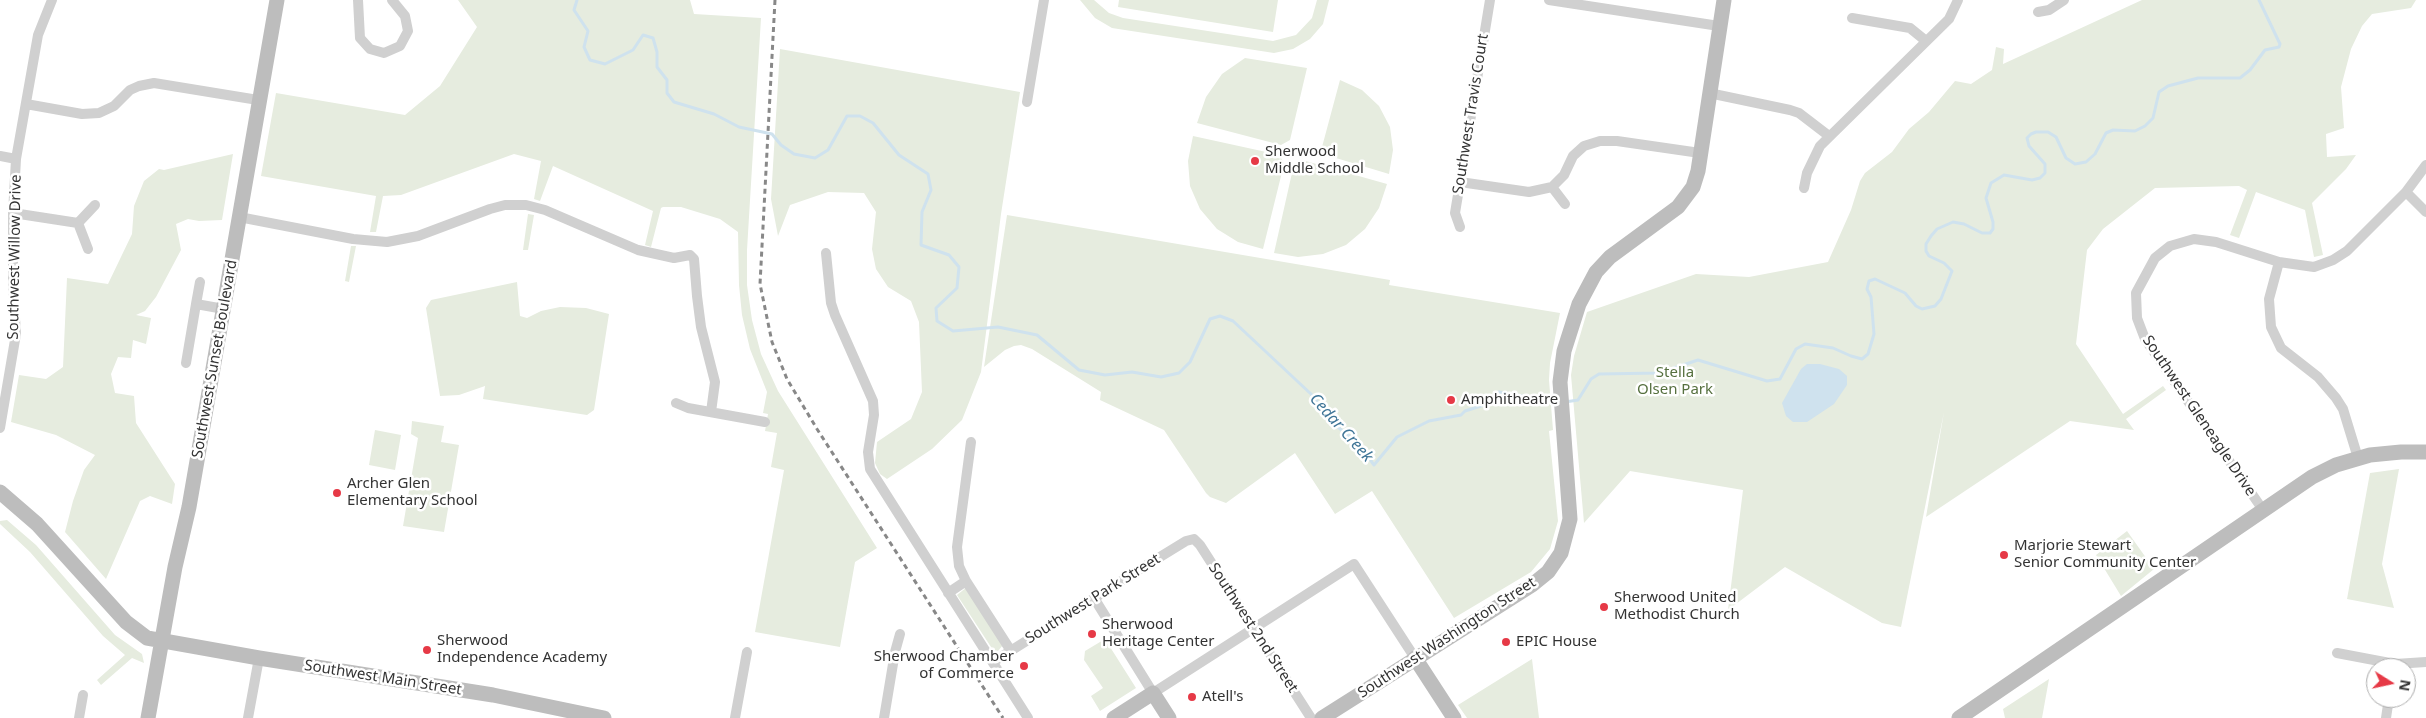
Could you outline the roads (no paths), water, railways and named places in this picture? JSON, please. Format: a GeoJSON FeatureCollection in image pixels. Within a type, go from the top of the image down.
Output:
{"type":"FeatureCollection","features":[{"type":"Feature","properties":{"kind":"main road","name":"Southwest Sunset Boulevard"},"geometry":{"type":"LineString","coordinates":[[148,718],[175,567],[189,507],[258,100],[277,0]]}},
{"type":"Feature","properties":{"kind":"main road","name":"Southwest Washington Street"},"geometry":{"type":"LineString","coordinates":[[1322,718],[1532,585],[1548,572],[1558,557],[1566,539],[1570,519],[1560,382],[1561,362],[1587,286],[1605,262],[1674,211],[1686,199],[1697,178],[1724,0]]}},
{"type":"Feature","properties":{"kind":"main road"},"geometry":{"type":"LineString","coordinates":[[1959,718],[2312,476],[2358,458],[2401,452],[2426,452]]}},
{"type":"Feature","properties":{"kind":"main road","name":"Southwest Main Street"},"geometry":{"type":"LineString","coordinates":[[0,492],[42,530],[126,622],[143,636],[161,641],[259,658],[493,695],[586,716],[604,718]]}},
{"type":"Feature","properties":{"kind":"main road"},"geometry":{"type":"LineString","coordinates":[[1415,658],[1454,718]]}},
{"type":"Feature","properties":{"kind":"main road"},"geometry":{"type":"LineString","coordinates":[[1114,718],[1153,693],[1169,718]]}},
{"type":"Feature","properties":{"kind":"street","name":"Southwest Willow Drive"},"geometry":{"type":"LineString","coordinates":[[0,428],[16,334],[13,213],[16,159],[38,35],[51,0]]}},
{"type":"Feature","properties":{"kind":"street"},"geometry":{"type":"LineString","coordinates":[[358,0],[360,38],[370,49],[384,53],[400,46],[408,31],[405,16],[392,0]]}},
{"type":"Feature","properties":{"kind":"street"},"geometry":{"type":"LineString","coordinates":[[1027,102],[1044,0]]}},
{"type":"Feature","properties":{"kind":"street","name":"Southwest Travis Court"},"geometry":{"type":"LineString","coordinates":[[1460,227],[1454,213],[1490,0]]}},
{"type":"Feature","properties":{"kind":"street"},"geometry":{"type":"LineString","coordinates":[[1549,0],[1720,26]]}},
{"type":"Feature","properties":{"kind":"street"},"geometry":{"type":"LineString","coordinates":[[1804,188],[1813,160],[1829,136],[1949,19],[1958,0]]}},
{"type":"Feature","properties":{"kind":"street"},"geometry":{"type":"LineString","coordinates":[[2038,12],[2049,10],[2064,0]]}},
{"type":"Feature","properties":{"kind":"street"},"geometry":{"type":"LineString","coordinates":[[1852,18],[1910,28],[1926,41]]}},
{"type":"Feature","properties":{"kind":"street"},"geometry":{"type":"LineString","coordinates":[[26,104],[82,114],[99,114],[114,106],[130,90],[154,83],[258,100]]}},
{"type":"Feature","properties":{"kind":"street"},"geometry":{"type":"LineString","coordinates":[[1709,93],[1799,113],[1829,136]]}},
{"type":"Feature","properties":{"kind":"street"},"geometry":{"type":"LineString","coordinates":[[1460,182],[1529,192],[1552,187],[1564,175],[1573,156],[1584,146],[1600,141],[1617,141],[1700,153]]}},
{"type":"Feature","properties":{"kind":"street"},"geometry":{"type":"LineString","coordinates":[[0,156],[16,159]]}},
{"type":"Feature","properties":{"kind":"street","name":"Southwest Gleneagle Drive"},"geometry":{"type":"LineString","coordinates":[[2263,510],[2145,339],[2136,318],[2136,293],[2155,258],[2170,246],[2194,239],[2216,242],[2279,262],[2314,267],[2333,260],[2347,251],[2406,192],[2426,166]]}},
{"type":"Feature","properties":{"kind":"street"},"geometry":{"type":"LineString","coordinates":[[1552,187],[1565,204]]}},
{"type":"Feature","properties":{"kind":"street"},"geometry":{"type":"LineString","coordinates":[[2406,192],[2426,212]]}},
{"type":"Feature","properties":{"kind":"street"},"geometry":{"type":"LineString","coordinates":[[78,223],[94,205]]}},
{"type":"Feature","properties":{"kind":"street"},"geometry":{"type":"LineString","coordinates":[[239,217],[353,238],[387,242],[418,236],[505,205],[526,206],[545,210],[638,250],[669,257],[690,255],[694,259],[696,296],[701,327],[715,382],[711,412]]}},
{"type":"Feature","properties":{"kind":"street"},"geometry":{"type":"LineString","coordinates":[[13,213],[78,223]]}},
{"type":"Feature","properties":{"kind":"street"},"geometry":{"type":"LineString","coordinates":[[78,223],[88,248]]}},
{"type":"Feature","properties":{"kind":"street"},"geometry":{"type":"LineString","coordinates":[[826,254],[831,303],[873,401],[874,414],[868,452],[870,469],[1028,718]]}},
{"type":"Feature","properties":{"kind":"street"},"geometry":{"type":"LineString","coordinates":[[2279,262],[2269,299],[2271,327],[2281,348],[2318,378],[2336,398],[2343,409],[2358,458]]}},
{"type":"Feature","properties":{"kind":"street"},"geometry":{"type":"LineString","coordinates":[[186,363],[200,282]]}},
{"type":"Feature","properties":{"kind":"street"},"geometry":{"type":"LineString","coordinates":[[196,304],[224,309]]}},
{"type":"Feature","properties":{"kind":"street"},"geometry":{"type":"LineString","coordinates":[[676,403],[765,422]]}},
{"type":"Feature","properties":{"kind":"street"},"geometry":{"type":"LineString","coordinates":[[971,442],[957,547],[959,566],[966,581],[1011,651]]}},
{"type":"Feature","properties":{"kind":"street","name":"Southwest Park Street"},"geometry":{"type":"LineString","coordinates":[[993,662],[1186,541],[1194,540]]}},
{"type":"Feature","properties":{"kind":"street","name":"Southwest 2nd Street"},"geometry":{"type":"LineString","coordinates":[[1194,540],[1200,544],[1311,718]]}},
{"type":"Feature","properties":{"kind":"street"},"geometry":{"type":"LineString","coordinates":[[1094,598],[1153,693],[1354,564],[1415,658]]}},
{"type":"Feature","properties":{"kind":"street"},"geometry":{"type":"LineString","coordinates":[[948,593],[966,581]]}},
{"type":"Feature","properties":{"kind":"street"},"geometry":{"type":"LineString","coordinates":[[884,718],[895,652],[900,634]]}},
{"type":"Feature","properties":{"kind":"street"},"geometry":{"type":"LineString","coordinates":[[735,718],[747,652]]}},
{"type":"Feature","properties":{"kind":"street"},"geometry":{"type":"LineString","coordinates":[[2337,653],[2366,660]]}},
{"type":"Feature","properties":{"kind":"street"},"geometry":{"type":"LineString","coordinates":[[248,718],[259,658]]}},
{"type":"Feature","properties":{"kind":"street"},"geometry":{"type":"LineString","coordinates":[[79,718],[83,696]]}},
{"type":"Feature","properties":{"kind":"water"},"geometry":{"type":"Polygon","coordinates":[[[1807,364],[1820,364],[1839,369],[1847,376],[1847,385],[1834,404],[1807,422],[1793,422],[1786,416],[1782,403],[1801,369],[1807,364]]]}},
{"type":"Feature","properties":{"kind":"waterway","name":"Cedar Creek"},"geometry":{"type":"LineString","coordinates":[[577,0],[574,10],[588,31],[584,47],[590,60],[605,64],[633,50],[643,35],[653,38],[657,52],[657,67],[667,80],[667,93],[674,102],[714,114],[739,127],[772,134],[781,145],[794,154],[815,158],[828,150],[847,116],[860,116],[873,123],[899,155],[928,174],[931,190],[922,212],[921,245],[949,255],[959,267],[957,288],[936,308],[937,321],[953,331],[998,327],[1037,335],[1079,370],[1105,375],[1132,372],[1161,377],[1179,373],[1190,362],[1210,319],[1220,316],[1233,321],[1311,394],[1339,428],[1358,443],[1374,465],[1397,437],[1429,421],[1461,415],[1465,411],[1481,406],[1499,392],[1557,402]]}},
{"type":"Feature","properties":{"kind":"waterway","name":"Cedar Creek"},"geometry":{"type":"LineString","coordinates":[[1565,402],[1578,400],[1591,379],[1599,374],[1659,373],[1698,360],[1767,381],[1780,379],[1796,349],[1805,344],[1833,348],[1862,359],[1868,354],[1874,334],[1871,297],[1867,289],[1869,281],[1875,279],[1905,293],[1916,306],[1922,309],[1935,306],[1941,299],[1952,271],[1944,263],[1929,256],[1926,251],[1926,244],[1937,229],[1953,222],[1964,224],[1982,233],[1990,233],[1993,229],[1993,222],[1986,198],[1991,183],[2004,175],[2032,180],[2040,178],[2045,173],[2045,164],[2029,146],[2027,138],[2031,134],[2048,132],[2056,137],[2066,158],[2075,164],[2086,162],[2095,154],[2106,133],[2113,130],[2135,131],[2145,126],[2153,118],[2159,92],[2168,86],[2198,78],[2240,78],[2250,70],[2265,50],[2279,47],[2280,44],[2259,0]]}},
{"type":"Feature","properties":{"kind":"railway"},"geometry":{"type":"LineString","coordinates":[[775,0],[760,284],[772,342],[787,379],[817,429],[1003,718]]}},
{"type":"Feature","properties":{"kind":"place","name":"Sherwood Middle School"},"geometry":{"type":"Point","coordinates":[1255,161]}},
{"type":"Feature","properties":{"kind":"place","name":"Amphitheatre"},"geometry":{"type":"Point","coordinates":[1451,400]}},
{"type":"Feature","properties":{"kind":"place","name":"Archer Glen Elementary School"},"geometry":{"type":"Point","coordinates":[337,493]}},
{"type":"Feature","properties":{"kind":"place","name":"Marjorie Stewart Senior Community Center"},"geometry":{"type":"Point","coordinates":[2004,555]}},
{"type":"Feature","properties":{"kind":"place","name":"Sherwood United Methodist Church"},"geometry":{"type":"Point","coordinates":[1604,607]}},
{"type":"Feature","properties":{"kind":"place","name":"Sherwood Heritage Center"},"geometry":{"type":"Point","coordinates":[1092,634]}},
{"type":"Feature","properties":{"kind":"place","name":"EPIC House"},"geometry":{"type":"Point","coordinates":[1506,642]}},
{"type":"Feature","properties":{"kind":"place","name":"Sherwood Independence Academy"},"geometry":{"type":"Point","coordinates":[427,650]}},
{"type":"Feature","properties":{"kind":"place","name":"Sherwood Chamber of Commerce"},"geometry":{"type":"Point","coordinates":[1024,666]}},
{"type":"Feature","properties":{"kind":"place","name":"Atell's"},"geometry":{"type":"Point","coordinates":[1192,697]}},
{"type":"Feature","properties":{"kind":"park label","name":"Stella Olsen Park"},"geometry":{"type":"Point","coordinates":[1675,382]}}]}
